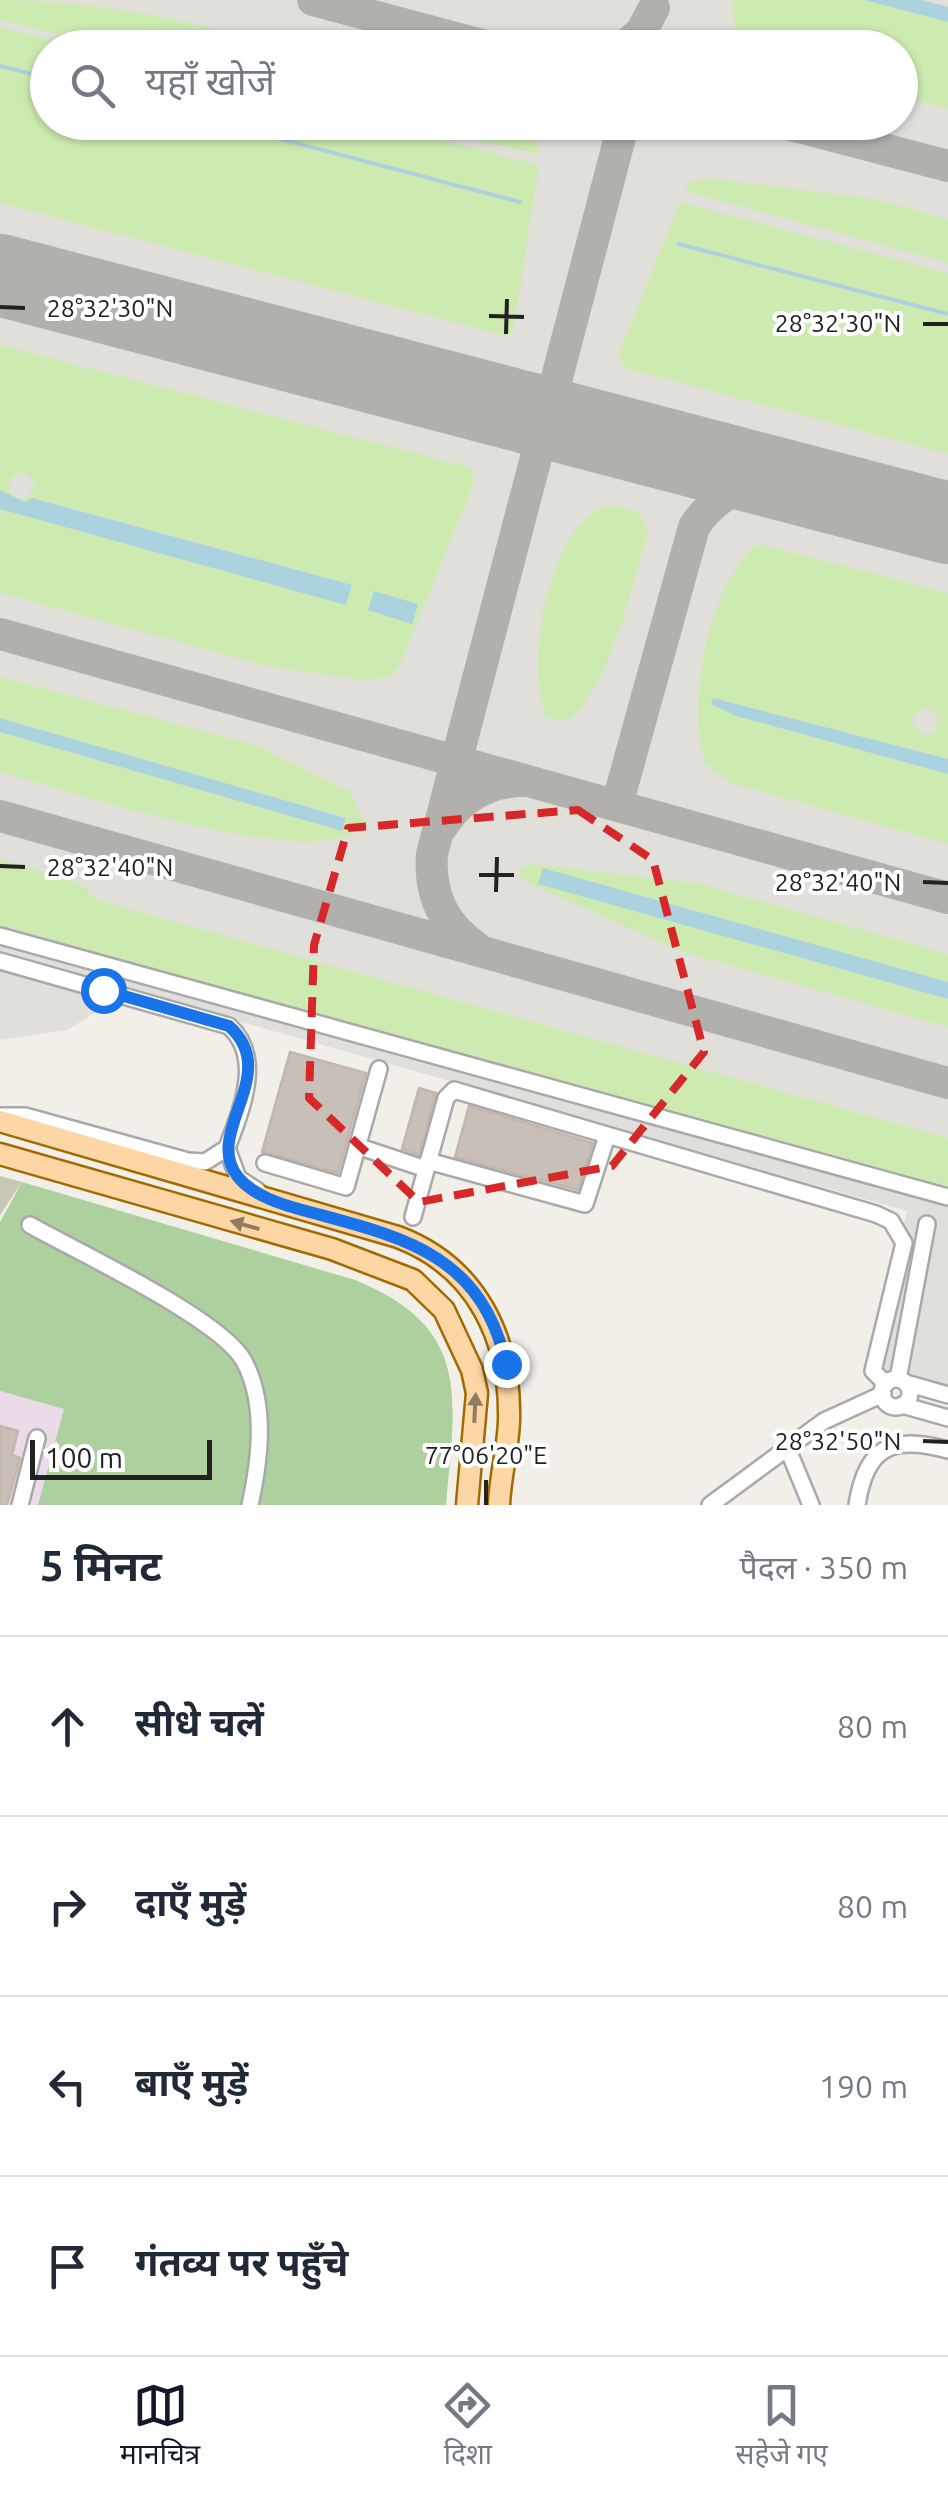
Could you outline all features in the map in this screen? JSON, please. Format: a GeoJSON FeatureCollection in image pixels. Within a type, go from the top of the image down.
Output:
{"type":"FeatureCollection","features":[{"type":"Feature","properties":{"kind":"main road"},"geometry":{"type":"LineString","coordinates":[[0,1118],[425,1248],[467,1281],[490,1318],[506,1364],[508,1425],[499,1505]]}},
{"type":"Feature","properties":{"kind":"main road"},"geometry":{"type":"LineString","coordinates":[[0,1154],[332,1250],[413,1280],[444,1310],[472,1370],[477,1393],[467,1505]]}},
{"type":"Feature","properties":{"kind":"lane"},"geometry":{"type":"LineString","coordinates":[[0,936],[948,1198]]}},
{"type":"Feature","properties":{"kind":"lane"},"geometry":{"type":"LineString","coordinates":[[0,961],[229,1026],[239,1035],[249,1060],[227,1148],[238,1178],[278,1203]]}},
{"type":"Feature","properties":{"kind":"lane"},"geometry":{"type":"LineString","coordinates":[[266,1163],[346,1187],[379,1068]]}},
{"type":"Feature","properties":{"kind":"lane"},"geometry":{"type":"LineString","coordinates":[[412,1217],[446,1098],[454,1090],[891,1221],[904,1243],[873,1371],[893,1385],[948,1396]]}},
{"type":"Feature","properties":{"kind":"lane"},"geometry":{"type":"LineString","coordinates":[[0,1118],[25,1116],[188,1162],[206,1162],[227,1148]]}},
{"type":"Feature","properties":{"kind":"lane"},"geometry":{"type":"LineString","coordinates":[[357,1146],[586,1204],[607,1136]]}},
{"type":"Feature","properties":{"kind":"lane"},"geometry":{"type":"LineString","coordinates":[[927,1224],[889,1404],[948,1418]]}},
{"type":"Feature","properties":{"kind":"lane"},"geometry":{"type":"LineString","coordinates":[[30,1225],[229,1339],[249,1374],[258,1416],[260,1460],[250,1505]]}},
{"type":"Feature","properties":{"kind":"lane"},"geometry":{"type":"LineString","coordinates":[[710,1505],[824,1420],[893,1385]]}},
{"type":"Feature","properties":{"kind":"lane"},"geometry":{"type":"LineString","coordinates":[[20,1505],[37,1438]]}},
{"type":"Feature","properties":{"kind":"lane"},"geometry":{"type":"LineString","coordinates":[[857,1505],[868,1462],[883,1448],[926,1444],[948,1450]]}},
{"type":"Feature","properties":{"kind":"lane"},"geometry":{"type":"LineString","coordinates":[[786,1447],[811,1505]]}},
{"type":"Feature","properties":{"kind":"highlighted area"},"geometry":{"type":"Polygon","coordinates":[[[578,810],[653,860],[704,1052],[612,1166],[419,1202],[309,1098],[314,945],[348,828],[578,810]]]}},
{"type":"Feature","properties":{"kind":"shaded area"},"geometry":{"type":"Polygon","coordinates":[[[0,0],[948,0],[948,1389],[872,1368],[907,1211],[140,993],[119,998],[67,1030],[0,1040],[0,0]]]}},
{"type":"Feature","properties":{"kind":"shaded area"},"geometry":{"type":"Polygon","coordinates":[[[0,1176],[22,1182],[0,1215],[0,1176]]]}},
{"type":"Feature","properties":{"kind":"shaded area"},"geometry":{"type":"Polygon","coordinates":[[[0,1391],[65,1408],[38,1505],[0,1505],[0,1391]]]}},
{"type":"Feature","properties":{"kind":"green space"},"geometry":{"type":"Polygon","coordinates":[[[0,0],[37,1],[110,8],[218,30],[41,30],[0,20],[0,0]]]}},
{"type":"Feature","properties":{"kind":"green space"},"geometry":{"type":"Polygon","coordinates":[[[732,0],[864,0],[948,22],[948,109],[918,101],[918,30],[735,29],[732,0]]]}},
{"type":"Feature","properties":{"kind":"green space"},"geometry":{"type":"Polygon","coordinates":[[[0,27],[30,35],[30,140],[440,140],[539,165],[513,332],[506,336],[0,203],[0,27]]]}},
{"type":"Feature","properties":{"kind":"green space"},"geometry":{"type":"Polygon","coordinates":[[[479,140],[535,140],[540,155],[479,140]]]}},
{"type":"Feature","properties":{"kind":"green space"},"geometry":{"type":"Polygon","coordinates":[[[709,178],[869,198],[948,219],[948,263],[685,191],[688,183],[709,178]]]}},
{"type":"Feature","properties":{"kind":"green space"},"geometry":{"type":"Polygon","coordinates":[[[680,202],[948,273],[948,454],[625,368],[618,356],[680,202]]]}},
{"type":"Feature","properties":{"kind":"green space"},"geometry":{"type":"Polygon","coordinates":[[[0,345],[472,468],[474,483],[399,667],[387,677],[367,681],[266,666],[0,593],[0,509],[346,605],[352,585],[33,498],[25,502],[19,499],[27,498],[35,482],[25,473],[17,473],[8,482],[9,491],[17,498],[0,490],[0,345]]]}},
{"type":"Feature","properties":{"kind":"green space"},"geometry":{"type":"Polygon","coordinates":[[[611,505],[638,511],[648,531],[627,606],[608,661],[582,706],[566,721],[547,718],[538,666],[547,597],[571,536],[589,515],[611,505]]]}},
{"type":"Feature","properties":{"kind":"green space"},"geometry":{"type":"Polygon","coordinates":[[[759,544],[948,593],[948,759],[714,698],[736,716],[948,774],[948,844],[731,783],[705,764],[698,711],[700,679],[714,614],[741,561],[759,544]],[[929,708],[916,712],[912,720],[922,735],[934,733],[939,717],[929,708]]]}},
{"type":"Feature","properties":{"kind":"green space"},"geometry":{"type":"Polygon","coordinates":[[[0,677],[252,744],[351,792],[364,823],[342,838],[302,841],[250,836],[133,810],[0,772],[0,732],[342,831],[346,818],[0,718],[0,677]]]}},
{"type":"Feature","properties":{"kind":"green space"},"geometry":{"type":"Polygon","coordinates":[[[0,859],[75,881],[100,901],[948,1138],[948,1192],[0,926],[0,859]]]}},
{"type":"Feature","properties":{"kind":"green space"},"geometry":{"type":"Polygon","coordinates":[[[530,864],[696,883],[948,954],[948,982],[543,868],[539,883],[948,999],[948,1027],[680,951],[526,882],[519,875],[522,867],[530,864]]]}},
{"type":"Feature","properties":{"kind":"green space"},"geometry":{"type":"Polygon","coordinates":[[[22,1182],[355,1280],[393,1299],[420,1320],[438,1344],[448,1370],[452,1431],[446,1505],[38,1505],[64,1409],[0,1391],[0,1222],[22,1182]]]}},
{"type":"Feature","properties":{"kind":"water"},"geometry":{"type":"Polygon","coordinates":[[[864,0],[921,0],[948,7],[948,22],[864,0]]]}},
{"type":"Feature","properties":{"kind":"water"},"geometry":{"type":"Polygon","coordinates":[[[0,490],[25,502],[32,498],[352,585],[346,605],[0,509],[0,490]]]}},
{"type":"Feature","properties":{"kind":"water"},"geometry":{"type":"Polygon","coordinates":[[[374,591],[418,604],[412,624],[368,610],[374,591]]]}},
{"type":"Feature","properties":{"kind":"water"},"geometry":{"type":"Polygon","coordinates":[[[713,698],[948,759],[948,774],[736,716],[711,704],[713,698]]]}},
{"type":"Feature","properties":{"kind":"water"},"geometry":{"type":"Polygon","coordinates":[[[0,718],[346,818],[342,831],[0,732],[0,718]]]}},
{"type":"Feature","properties":{"kind":"water"},"geometry":{"type":"Polygon","coordinates":[[[543,868],[948,982],[948,999],[538,884],[543,868]]]}},
{"type":"Feature","properties":{"kind":"building"},"geometry":{"type":"Polygon","coordinates":[[[290,1052],[366,1073],[338,1173],[262,1152],[290,1052]]]}},
{"type":"Feature","properties":{"kind":"building"},"geometry":{"type":"Polygon","coordinates":[[[419,1088],[436,1093],[419,1155],[402,1149],[419,1088]]]}},
{"type":"Feature","properties":{"kind":"building"},"geometry":{"type":"Polygon","coordinates":[[[469,1106],[593,1143],[578,1190],[455,1157],[469,1106]]]}},
{"type":"Feature","properties":{"kind":"building"},"geometry":{"type":"Polygon","coordinates":[[[0,1426],[18,1431],[12,1455],[20,1458],[7,1505],[0,1505],[0,1426]]]}},
{"type":"Feature","properties":{"kind":"waterway"},"geometry":{"type":"LineString","coordinates":[[0,66],[30,74]]}},
{"type":"Feature","properties":{"kind":"waterway"},"geometry":{"type":"LineString","coordinates":[[284,140],[520,202]]}},
{"type":"Feature","properties":{"kind":"waterway"},"geometry":{"type":"LineString","coordinates":[[678,244],[948,314]]}},
{"type":"Feature","properties":{"kind":"taxiway"},"geometry":{"type":"LineString","coordinates":[[313,0],[426,30]]}},
{"type":"Feature","properties":{"kind":"taxiway"},"geometry":{"type":"LineString","coordinates":[[642,30],[654,8]]}},
{"type":"Feature","properties":{"kind":"taxiway"},"geometry":{"type":"LineString","coordinates":[[476,947],[455,929],[440,907],[433,882],[432,854],[619,140]]}},
{"type":"Feature","properties":{"kind":"taxiway"},"geometry":{"type":"LineString","coordinates":[[849,140],[948,166]]}},
{"type":"Feature","properties":{"kind":"taxiway"},"geometry":{"type":"LineString","coordinates":[[617,805],[694,527],[726,495],[751,486],[796,483]]}},
{"type":"Feature","properties":{"kind":"taxiway"},"geometry":{"type":"LineString","coordinates":[[0,634],[948,898]]}},
{"type":"Feature","properties":{"kind":"taxiway"},"geometry":{"type":"LineString","coordinates":[[441,828],[476,793],[499,784],[524,781]]}},
{"type":"Feature","properties":{"kind":"taxiway"},"geometry":{"type":"LineString","coordinates":[[0,816],[948,1083]]}},
{"type":"Feature","properties":{"kind":"runway"},"geometry":{"type":"LineString","coordinates":[[0,275],[948,523]]}},
{"type":"Feature","properties":{"kind":"route"},"geometry":{"type":"LineString","coordinates":[[103,990],[229,1026],[239,1035],[249,1060],[247,1080],[227,1148],[238,1178],[278,1203],[398,1237],[445,1261],[467,1281],[490,1318],[506,1364]]}}]}
